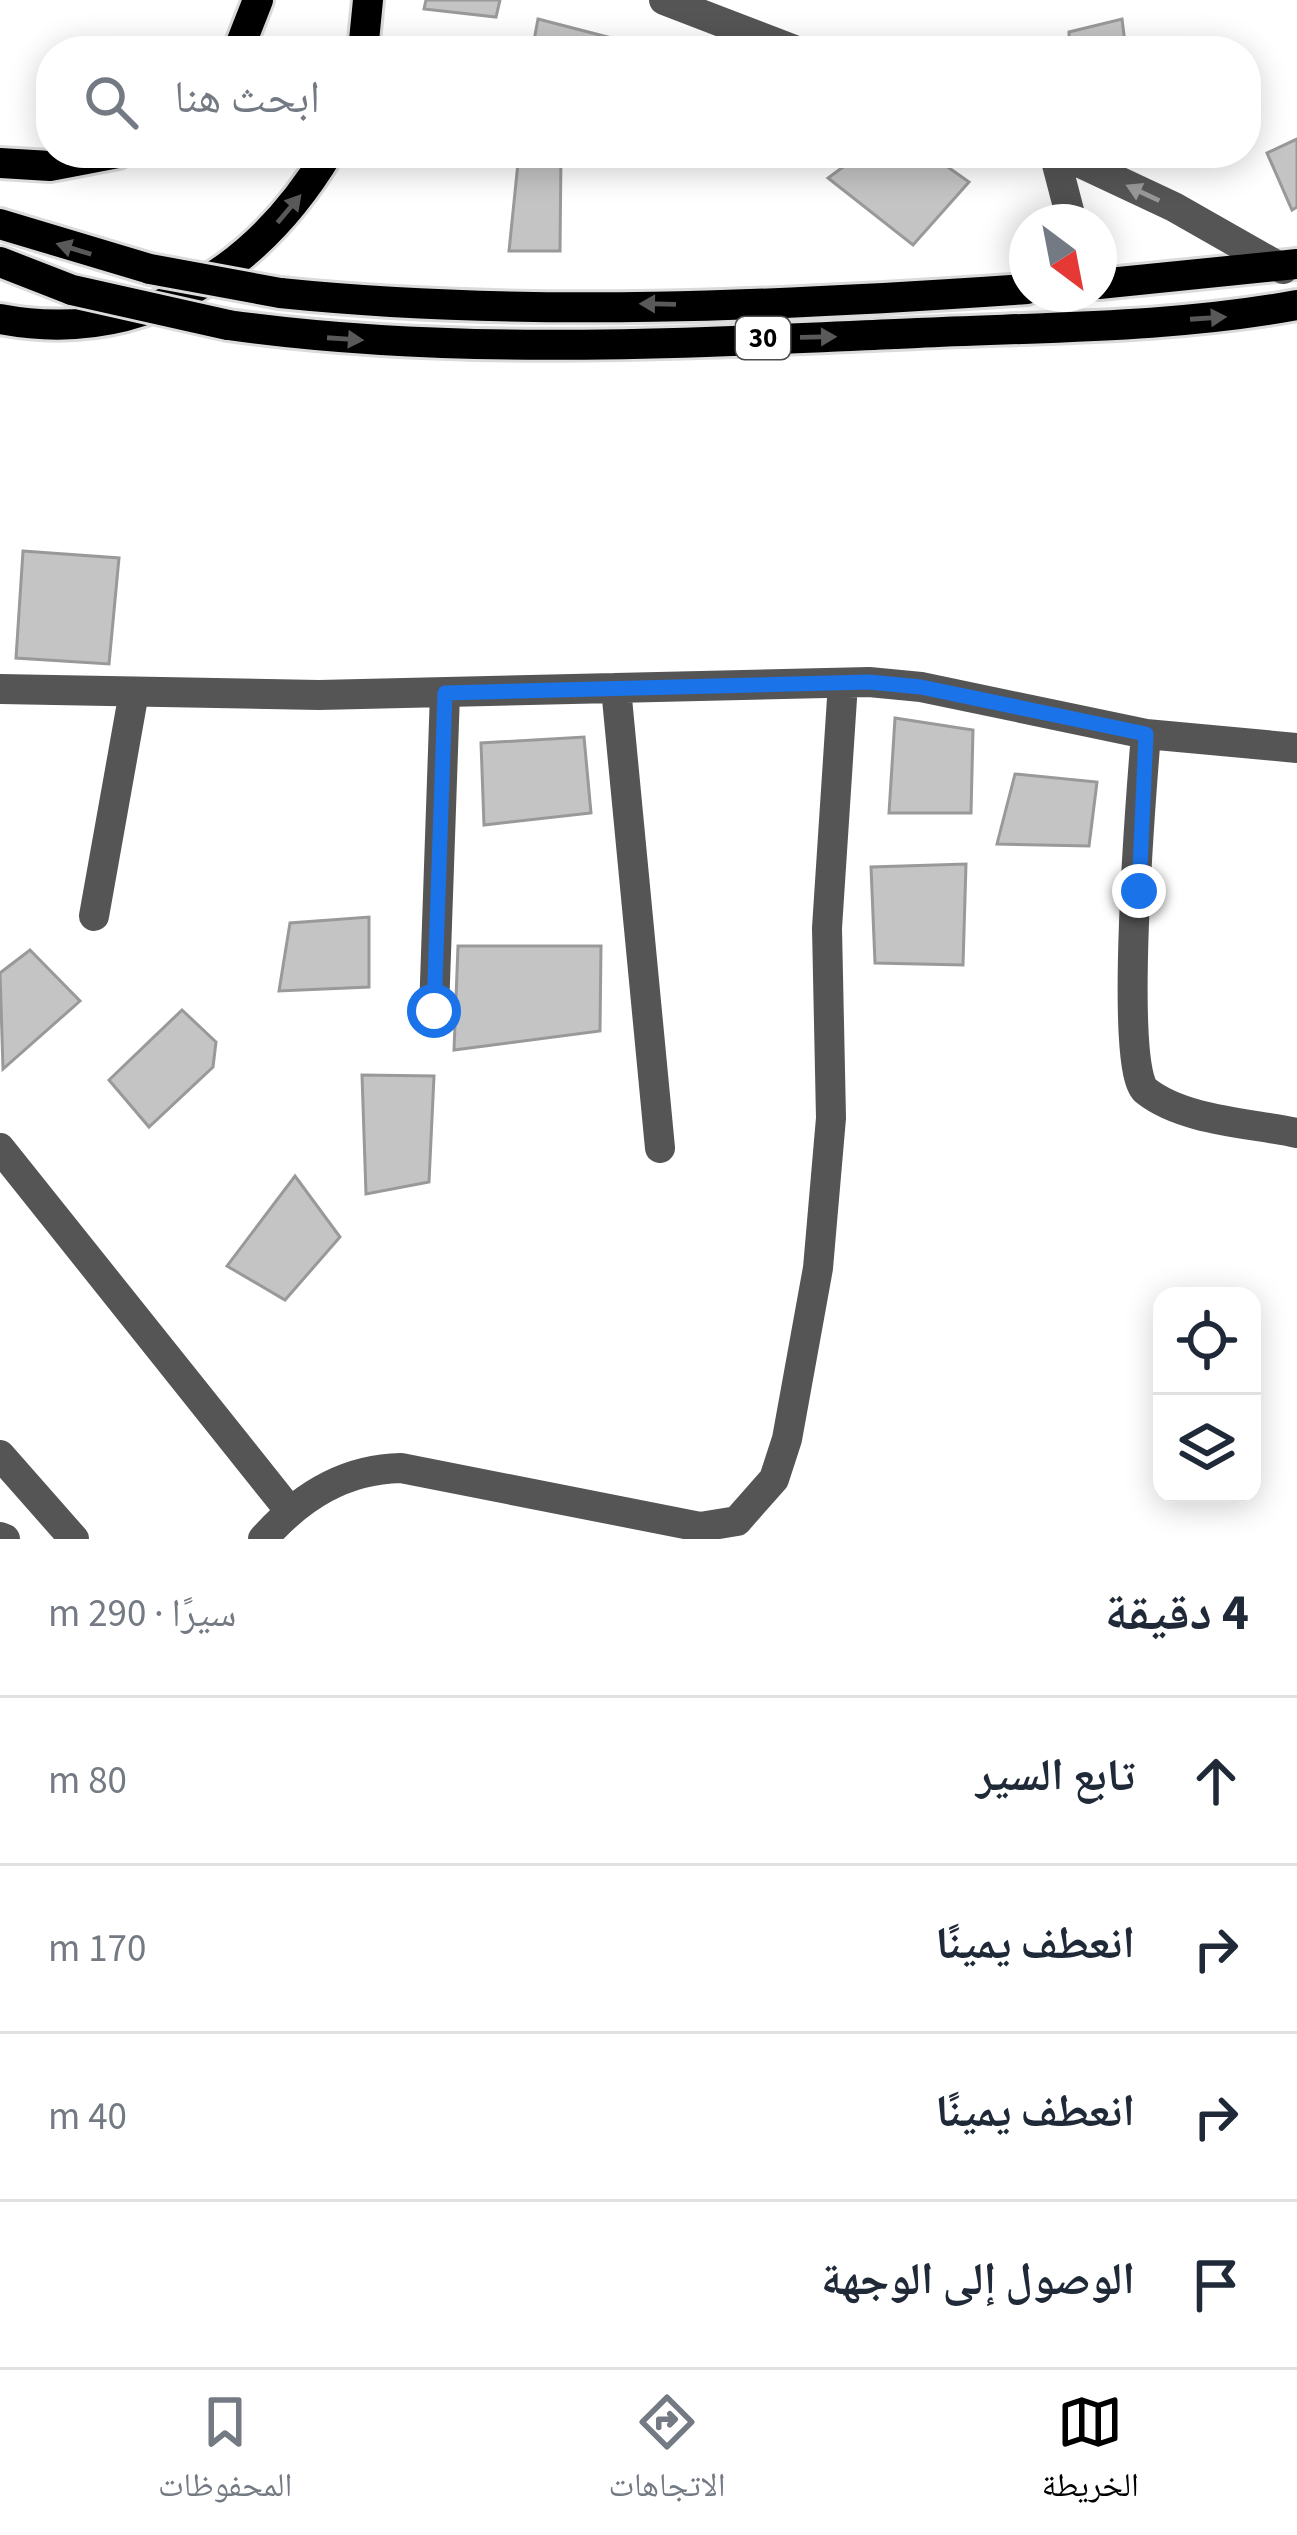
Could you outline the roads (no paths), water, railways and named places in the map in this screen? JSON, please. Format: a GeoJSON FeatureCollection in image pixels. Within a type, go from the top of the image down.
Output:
{"type":"FeatureCollection","features":[{"type":"Feature","properties":{"kind":"main road"},"geometry":{"type":"LineString","coordinates":[[244,36],[258,0]]}},
{"type":"Feature","properties":{"kind":"main road"},"geometry":{"type":"LineString","coordinates":[[364,36],[368,0]]}},
{"type":"Feature","properties":{"kind":"main road"},"geometry":{"type":"LineString","coordinates":[[0,164],[36,165]]}},
{"type":"Feature","properties":{"kind":"main road"},"geometry":{"type":"LineString","coordinates":[[0,319],[91,325],[137,317],[188,295],[245,256],[319,168]]}},
{"type":"Feature","properties":{"kind":"main road","name":"30"},"geometry":{"type":"LineString","coordinates":[[0,224],[150,269],[280,293],[408,306],[522,307],[1009,291]]}},
{"type":"Feature","properties":{"kind":"main road","name":"30"},"geometry":{"type":"LineString","coordinates":[[0,262],[72,290],[229,326],[314,338],[446,344],[899,334],[1157,322],[1297,305]]}},
{"type":"Feature","properties":{"kind":"main road"},"geometry":{"type":"LineString","coordinates":[[1117,282],[1290,267]]}},
{"type":"Feature","properties":{"kind":"street"},"geometry":{"type":"LineString","coordinates":[[664,0],[758,36]]}},
{"type":"Feature","properties":{"kind":"street"},"geometry":{"type":"LineString","coordinates":[[1059,168],[1068,204]]}},
{"type":"Feature","properties":{"kind":"street"},"geometry":{"type":"LineString","coordinates":[[1089,168],[1290,267]]}},
{"type":"Feature","properties":{"kind":"street"},"geometry":{"type":"LineString","coordinates":[[263,1539],[289,1510],[346,1477],[401,1468],[700,1527],[737,1521],[762,1498],[787,1439],[828,1191],[826,928],[843,683]]}},
{"type":"Feature","properties":{"kind":"street"},"geometry":{"type":"LineString","coordinates":[[0,688],[445,693],[843,683],[921,687],[1146,734],[1297,748]]}},
{"type":"Feature","properties":{"kind":"street"},"geometry":{"type":"LineString","coordinates":[[616,688],[660,1148]]}},
{"type":"Feature","properties":{"kind":"street"},"geometry":{"type":"LineString","coordinates":[[94,916],[134,692]]}},
{"type":"Feature","properties":{"kind":"street"},"geometry":{"type":"LineString","coordinates":[[434,1011],[445,693]]}},
{"type":"Feature","properties":{"kind":"street"},"geometry":{"type":"LineString","coordinates":[[1146,734],[1132,993],[1136,1077],[1143,1090],[1198,1113],[1297,1133]]}},
{"type":"Feature","properties":{"kind":"street"},"geometry":{"type":"LineString","coordinates":[[0,1148],[289,1510]]}},
{"type":"Feature","properties":{"kind":"street"},"geometry":{"type":"LineString","coordinates":[[0,1455],[74,1539]]}}]}
